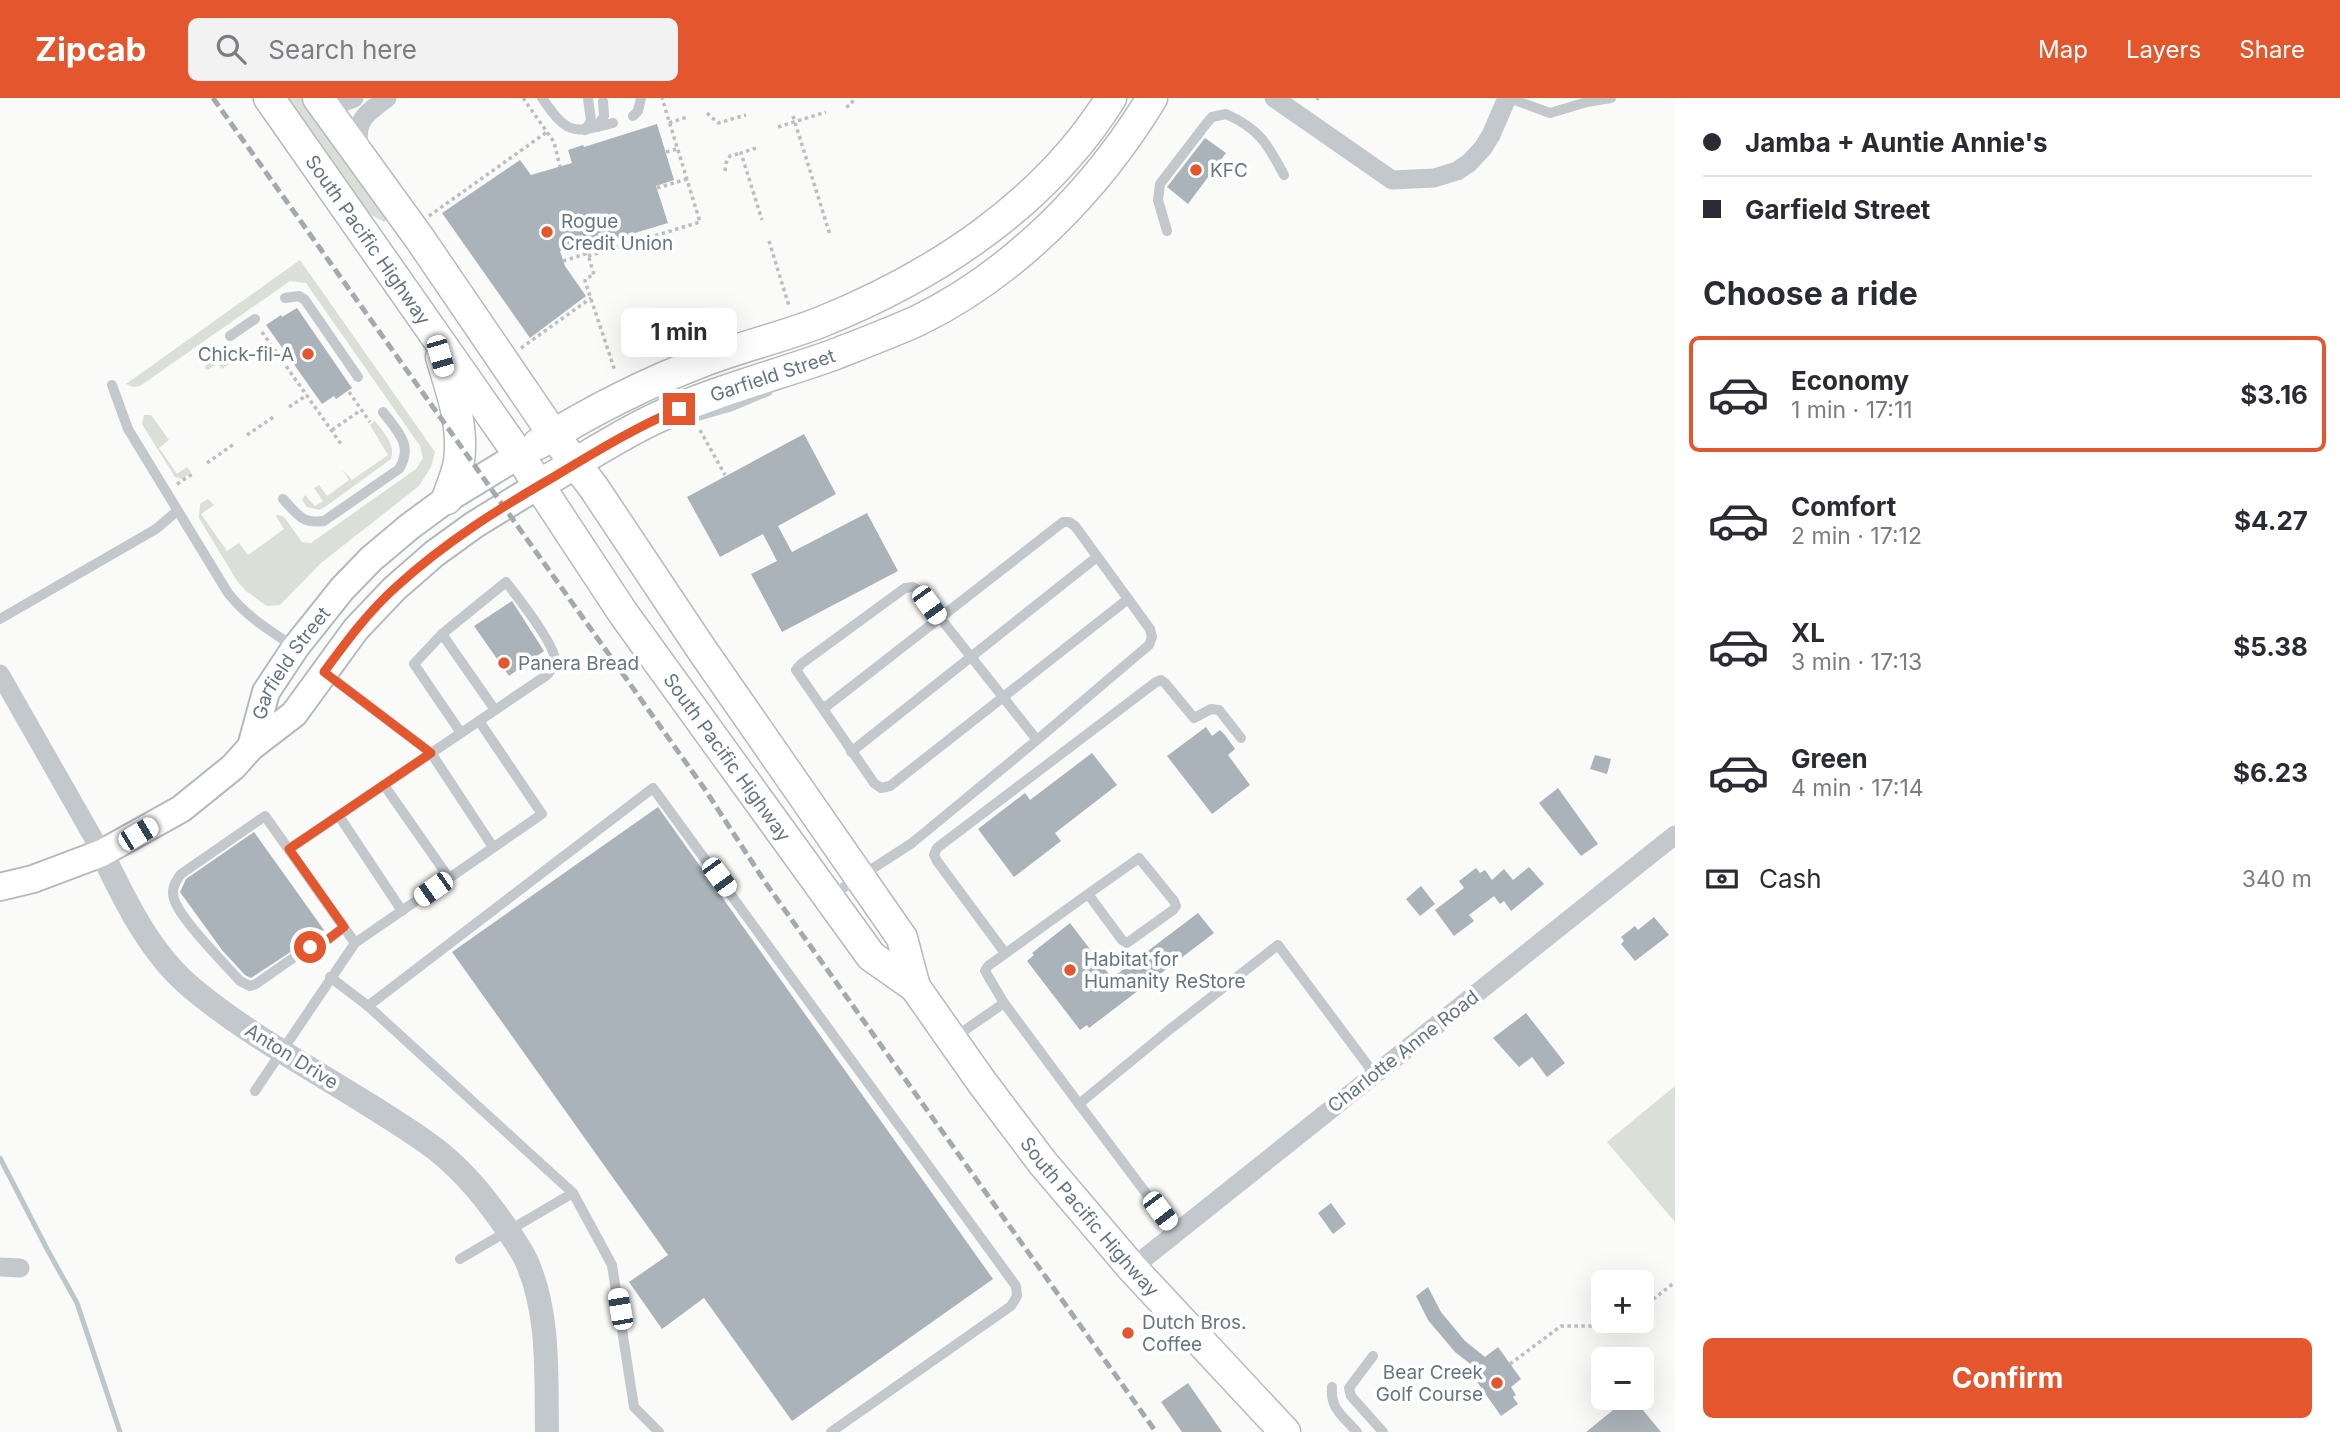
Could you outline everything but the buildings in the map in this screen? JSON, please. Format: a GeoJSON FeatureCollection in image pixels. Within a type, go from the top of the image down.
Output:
{"type":"FeatureCollection","features":[{"type":"Feature","properties":{"kind":"main road","name":"South Pacific Highway"},"geometry":{"type":"LineString","coordinates":[[269,98],[519,454],[623,613],[871,956],[915,987]]}},
{"type":"Feature","properties":{"kind":"main road","name":"South Pacific Highway"},"geometry":{"type":"LineString","coordinates":[[318,98],[420,239],[553,434],[577,463],[702,650],[902,938],[915,987],[951,1040],[1042,1162],[1132,1268],[1285,1432]]}},
{"type":"Feature","properties":{"kind":"main road","name":"Garfield Street"},"geometry":{"type":"LineString","coordinates":[[251,747],[266,692],[295,648],[342,589],[371,559],[447,499],[612,401],[704,361],[820,322],[893,289],[960,251],[1004,218],[1043,181],[1075,147],[1111,98]]}},
{"type":"Feature","properties":{"kind":"main road","name":"Garfield Street"},"geometry":{"type":"LineString","coordinates":[[0,887],[33,879],[102,853],[181,808],[294,713],[356,629],[394,589],[434,554],[474,525],[655,419],[918,320],[984,281],[1068,208],[1134,128],[1152,98]]}},
{"type":"Feature","properties":{"kind":"main road"},"geometry":{"type":"LineString","coordinates":[[432,330],[459,425],[459,463],[447,499]]}},
{"type":"Feature","properties":{"kind":"street"},"geometry":{"type":"LineString","coordinates":[[329,98],[346,102],[354,98]]}},
{"type":"Feature","properties":{"kind":"street"},"geometry":{"type":"LineString","coordinates":[[363,162],[357,139],[359,121],[369,110],[387,98]]}},
{"type":"Feature","properties":{"kind":"street"},"geometry":{"type":"LineString","coordinates":[[1274,98],[1392,180],[1434,178],[1457,171],[1469,163],[1491,135],[1508,98]]}},
{"type":"Feature","properties":{"kind":"street","name":"Anton Drive"},"geometry":{"type":"LineString","coordinates":[[0,674],[102,853],[123,896],[169,964],[191,987],[226,1014],[396,1122],[455,1165],[484,1196],[526,1260],[542,1317],[547,1432]]}},
{"type":"Feature","properties":{"kind":"street","name":"Charlotte Anne Road"},"geometry":{"type":"LineString","coordinates":[[1132,1268],[1675,835]]}},
{"type":"Feature","properties":{"kind":"lane"},"geometry":{"type":"LineString","coordinates":[[542,98],[567,127],[585,130],[613,122]]}},
{"type":"Feature","properties":{"kind":"lane"},"geometry":{"type":"LineString","coordinates":[[585,130],[591,121],[588,98]]}},
{"type":"Feature","properties":{"kind":"lane"},"geometry":{"type":"LineString","coordinates":[[633,116],[638,111],[641,98]]}},
{"type":"Feature","properties":{"kind":"lane"},"geometry":{"type":"LineString","coordinates":[[1508,98],[1550,113],[1588,100],[1611,98]]}},
{"type":"Feature","properties":{"kind":"lane"},"geometry":{"type":"LineString","coordinates":[[1538,109],[1543,98]]}},
{"type":"Feature","properties":{"kind":"lane"},"geometry":{"type":"LineString","coordinates":[[597,127],[604,116],[603,101]]}},
{"type":"Feature","properties":{"kind":"lane"},"geometry":{"type":"LineString","coordinates":[[1167,231],[1158,200],[1160,184],[1212,117],[1226,114],[1260,135],[1270,147],[1284,175]]}},
{"type":"Feature","properties":{"kind":"lane"},"geometry":{"type":"LineString","coordinates":[[285,298],[299,296],[305,300],[358,377]]}},
{"type":"Feature","properties":{"kind":"lane"},"geometry":{"type":"LineString","coordinates":[[230,336],[255,319]]}},
{"type":"Feature","properties":{"kind":"lane"},"geometry":{"type":"LineString","coordinates":[[112,385],[128,429],[228,593],[259,625],[295,648]]}},
{"type":"Feature","properties":{"kind":"lane"},"geometry":{"type":"LineString","coordinates":[[282,499],[299,517],[310,523],[324,521],[399,469],[406,449],[383,412]]}},
{"type":"Feature","properties":{"kind":"lane"},"geometry":{"type":"LineString","coordinates":[[0,619],[156,529],[177,511]]}},
{"type":"Feature","properties":{"kind":"lane"},"geometry":{"type":"LineString","coordinates":[[823,709],[1063,522],[1075,526],[1150,629],[1152,637],[1149,645],[912,843],[829,898]]}},
{"type":"Feature","properties":{"kind":"lane"},"geometry":{"type":"LineString","coordinates":[[851,752],[1097,557]]}},
{"type":"Feature","properties":{"kind":"lane"},"geometry":{"type":"LineString","coordinates":[[289,849],[431,753],[461,733],[479,721],[547,675],[555,658],[550,645],[506,582],[442,634],[414,664],[461,733]]}},
{"type":"Feature","properties":{"kind":"lane"},"geometry":{"type":"LineString","coordinates":[[1037,740],[1002,698],[939,619],[918,590],[913,587],[905,588],[796,670],[851,752],[874,783],[881,788],[890,786],[1002,698],[1128,599]]}},
{"type":"Feature","properties":{"kind":"lane"},"geometry":{"type":"LineString","coordinates":[[442,634],[495,710]]}},
{"type":"Feature","properties":{"kind":"lane"},"geometry":{"type":"LineString","coordinates":[[324,672],[431,753],[493,847]]}},
{"type":"Feature","properties":{"kind":"lane"},"geometry":{"type":"LineString","coordinates":[[1005,953],[937,862],[934,855],[937,848],[1161,680],[1194,718],[1211,709],[1219,710],[1241,738]]}},
{"type":"Feature","properties":{"kind":"lane"},"geometry":{"type":"LineString","coordinates":[[255,1091],[355,943],[542,814],[479,721]]}},
{"type":"Feature","properties":{"kind":"lane"},"geometry":{"type":"LineString","coordinates":[[384,785],[449,878]]}},
{"type":"Feature","properties":{"kind":"lane"},"geometry":{"type":"LineString","coordinates":[[368,1006],[653,788],[1016,1286],[1017,1296],[1011,1306],[831,1432]]}},
{"type":"Feature","properties":{"kind":"lane"},"geometry":{"type":"LineString","coordinates":[[344,927],[326,941],[310,947],[257,984],[250,986],[240,981],[180,911],[172,890],[174,882],[181,874],[265,816],[289,849],[344,927],[355,943]]}},
{"type":"Feature","properties":{"kind":"lane"},"geometry":{"type":"LineString","coordinates":[[338,816],[402,911]]}},
{"type":"Feature","properties":{"kind":"lane"},"geometry":{"type":"LineString","coordinates":[[1088,894],[1126,943],[1176,906],[1139,858],[1088,894],[988,965],[985,971],[1004,1003],[1176,1233]]}},
{"type":"Feature","properties":{"kind":"lane"},"geometry":{"type":"LineString","coordinates":[[1079,1104],[1278,945],[1375,1074]]}},
{"type":"Feature","properties":{"kind":"lane"},"geometry":{"type":"LineString","coordinates":[[330,977],[368,1006],[573,1193],[612,1265],[634,1407],[659,1432]]}},
{"type":"Feature","properties":{"kind":"lane"},"geometry":{"type":"LineString","coordinates":[[951,1040],[1004,1003]]}},
{"type":"Feature","properties":{"kind":"lane"},"geometry":{"type":"LineString","coordinates":[[460,1259],[573,1193]]}},
{"type":"Feature","properties":{"kind":"lane"},"geometry":{"type":"LineString","coordinates":[[1373,1356],[1349,1388],[1351,1396],[1383,1432]]}},
{"type":"Feature","properties":{"kind":"lane"},"geometry":{"type":"LineString","coordinates":[[1332,1387],[1331,1399],[1336,1409],[1357,1432]]}},
{"type":"Feature","properties":{"kind":"path"},"geometry":{"type":"LineString","coordinates":[[523,98],[554,142],[561,167]]}},
{"type":"Feature","properties":{"kind":"path"},"geometry":{"type":"LineString","coordinates":[[563,261],[700,222],[662,98]]}},
{"type":"Feature","properties":{"kind":"path"},"geometry":{"type":"LineString","coordinates":[[846,107],[851,105],[854,98]]}},
{"type":"Feature","properties":{"kind":"path"},"geometry":{"type":"LineString","coordinates":[[778,127],[826,112]]}},
{"type":"Feature","properties":{"kind":"path"},"geometry":{"type":"LineString","coordinates":[[707,113],[718,122],[746,116]]}},
{"type":"Feature","properties":{"kind":"path"},"geometry":{"type":"LineString","coordinates":[[793,116],[830,235]]}},
{"type":"Feature","properties":{"kind":"path"},"geometry":{"type":"LineString","coordinates":[[669,122],[687,117]]}},
{"type":"Feature","properties":{"kind":"path"},"geometry":{"type":"LineString","coordinates":[[427,218],[547,132]]}},
{"type":"Feature","properties":{"kind":"path"},"geometry":{"type":"LineString","coordinates":[[725,171],[730,156],[756,148]]}},
{"type":"Feature","properties":{"kind":"path"},"geometry":{"type":"LineString","coordinates":[[666,152],[677,149]]}},
{"type":"Feature","properties":{"kind":"path"},"geometry":{"type":"LineString","coordinates":[[741,153],[762,220]]}},
{"type":"Feature","properties":{"kind":"path"},"geometry":{"type":"LineString","coordinates":[[657,188],[687,179]]}},
{"type":"Feature","properties":{"kind":"path"},"geometry":{"type":"LineString","coordinates":[[769,242],[789,306]]}},
{"type":"Feature","properties":{"kind":"path"},"geometry":{"type":"LineString","coordinates":[[585,244],[594,275],[585,281],[614,371]]}},
{"type":"Feature","properties":{"kind":"path"},"geometry":{"type":"LineString","coordinates":[[519,349],[591,299]]}},
{"type":"Feature","properties":{"kind":"path"},"geometry":{"type":"LineString","coordinates":[[262,332],[341,444]]}},
{"type":"Feature","properties":{"kind":"path"},"geometry":{"type":"LineString","coordinates":[[349,392],[370,422]]}},
{"type":"Feature","properties":{"kind":"path"},"geometry":{"type":"LineString","coordinates":[[289,407],[307,395]]}},
{"type":"Feature","properties":{"kind":"path"},"geometry":{"type":"LineString","coordinates":[[332,430],[361,410]]}},
{"type":"Feature","properties":{"kind":"path"},"geometry":{"type":"LineString","coordinates":[[247,435],[275,416]]}},
{"type":"Feature","properties":{"kind":"path"},"geometry":{"type":"LineString","coordinates":[[698,425],[724,475]]}},
{"type":"Feature","properties":{"kind":"path"},"geometry":{"type":"LineString","coordinates":[[207,463],[234,444]]}},
{"type":"Feature","properties":{"kind":"path"},"geometry":{"type":"LineString","coordinates":[[177,484],[194,473]]}},
{"type":"Feature","properties":{"kind":"path"},"geometry":{"type":"LineString","coordinates":[[1654,1299],[1675,1282]]}},
{"type":"Feature","properties":{"kind":"path"},"geometry":{"type":"LineString","coordinates":[[1510,1364],[1560,1326],[1591,1326]]}},
{"type":"Feature","properties":{"kind":"shaded area"},"geometry":{"type":"Polygon","coordinates":[[[282,98],[304,98],[389,218],[384,222],[362,210],[282,98]]]}},
{"type":"Feature","properties":{"kind":"shaded area"},"geometry":{"type":"Polygon","coordinates":[[[300,260],[435,452],[431,467],[419,486],[321,563],[280,605],[267,606],[237,581],[199,518],[200,504],[208,499],[214,505],[201,514],[227,551],[239,543],[248,555],[284,529],[276,516],[278,515],[284,517],[302,542],[311,543],[416,469],[423,458],[420,446],[306,283],[290,281],[140,386],[126,384],[300,260]]]}},
{"type":"Feature","properties":{"kind":"shaded area"},"geometry":{"type":"Polygon","coordinates":[[[221,355],[231,357],[234,361],[222,369],[218,363],[208,370],[205,369],[205,366],[221,355]]]}},
{"type":"Feature","properties":{"kind":"shaded area"},"geometry":{"type":"Polygon","coordinates":[[[144,415],[151,415],[169,440],[159,448],[177,474],[187,467],[191,472],[182,479],[175,477],[142,424],[144,415]]]}},
{"type":"Feature","properties":{"kind":"shaded area"},"geometry":{"type":"Polygon","coordinates":[[[375,421],[390,443],[391,459],[325,507],[319,510],[307,507],[302,500],[305,495],[315,506],[323,501],[314,488],[319,485],[327,496],[349,480],[342,469],[352,480],[388,455],[370,425],[375,421]]]}},
{"type":"Feature","properties":{"kind":"shaded area"},"geometry":{"type":"Polygon","coordinates":[[[1675,1086],[1675,1222],[1607,1142],[1675,1086]]]}},
{"type":"Feature","properties":{"kind":"waterway"},"geometry":{"type":"LineString","coordinates":[[0,1158],[77,1303],[120,1432]]}},
{"type":"Feature","properties":{"kind":"railway"},"geometry":{"type":"LineString","coordinates":[[213,98],[704,788],[767,885],[1156,1432]]}},
{"type":"Feature","properties":{"kind":"place","name":"KFC"},"geometry":{"type":"Point","coordinates":[1196,170]}},
{"type":"Feature","properties":{"kind":"place","name":"Rogue Credit Union"},"geometry":{"type":"Point","coordinates":[547,232]}},
{"type":"Feature","properties":{"kind":"place","name":"Chick-fil-A"},"geometry":{"type":"Point","coordinates":[308,354]}},
{"type":"Feature","properties":{"kind":"place","name":"Panera Bread"},"geometry":{"type":"Point","coordinates":[504,663]}},
{"type":"Feature","properties":{"kind":"place","name":"Habitat for Humanity ReStore"},"geometry":{"type":"Point","coordinates":[1070,970]}},
{"type":"Feature","properties":{"kind":"place","name":"Dutch Bros. Coffee"},"geometry":{"type":"Point","coordinates":[1128,1333]}},
{"type":"Feature","properties":{"kind":"place","name":"Bear Creek Golf Course"},"geometry":{"type":"Point","coordinates":[1497,1383]}},
{"type":"Feature","properties":{"kind":"route"},"geometry":{"type":"LineString","coordinates":[[310,947],[326,941],[344,927],[289,849],[431,753],[324,672],[356,629],[394,589],[434,554],[474,525],[604,446],[679,409]]}}]}
